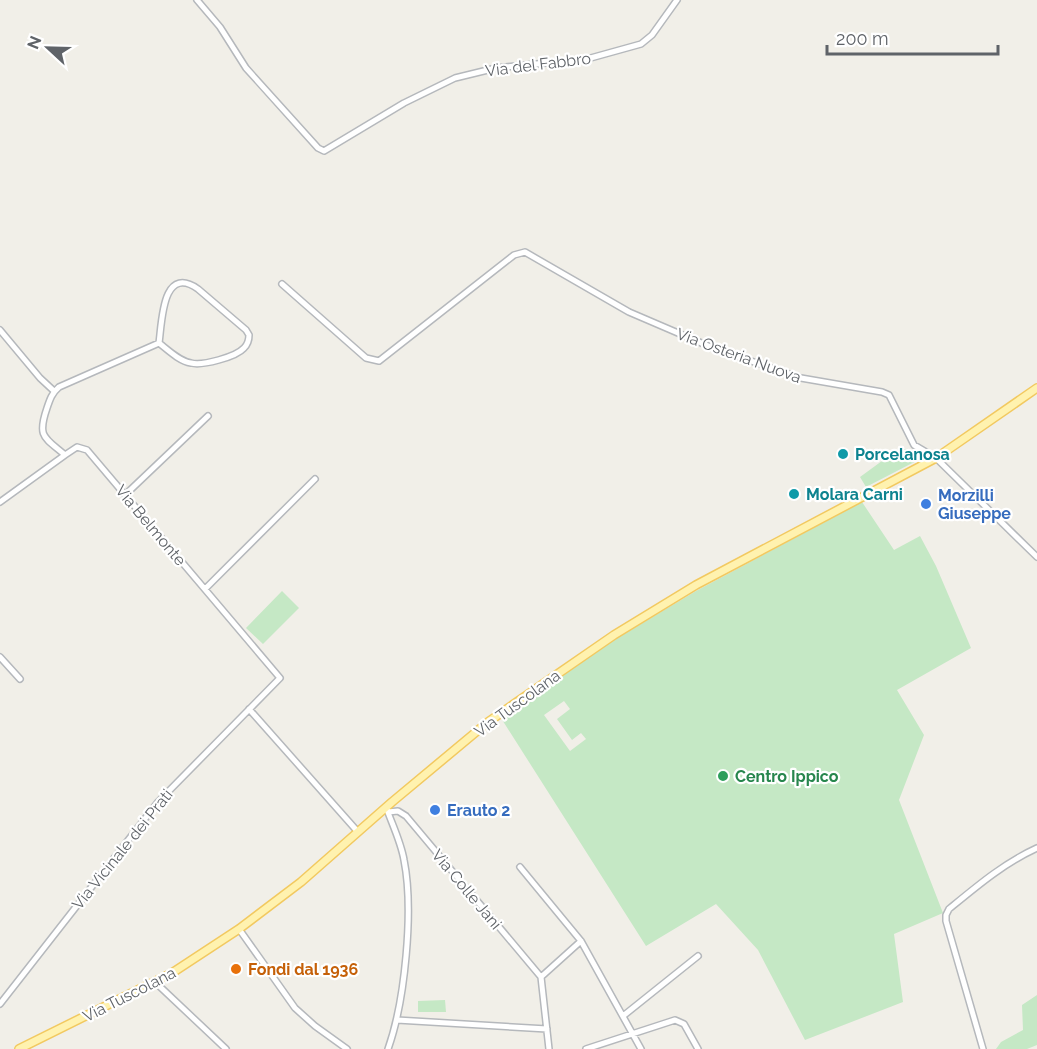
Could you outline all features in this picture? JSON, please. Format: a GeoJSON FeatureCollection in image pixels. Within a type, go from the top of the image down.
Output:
{"type":"FeatureCollection","features":[{"type":"Feature","properties":{"kind":"main road","name":"Via Tuscolana"},"geometry":{"type":"LineString","coordinates":[[19,1049],[188,964],[239,929],[302,882],[488,722],[614,635],[696,585],[936,458],[1037,388]]}},
{"type":"Feature","properties":{"kind":"street","name":"Via del Fabbro"},"geometry":{"type":"LineString","coordinates":[[197,0],[220,27],[246,68],[318,148],[324,151],[411,99],[459,77],[496,68],[587,59],[638,45],[651,37],[677,0]]}},
{"type":"Feature","properties":{"kind":"street","name":"Via Osteria Nuova"},"geometry":{"type":"LineString","coordinates":[[282,284],[366,358],[377,361],[385,358],[516,253],[525,252],[629,312],[713,348],[801,378],[887,393],[892,398],[907,435],[914,445],[936,458]]}},
{"type":"Feature","properties":{"kind":"street"},"geometry":{"type":"LineString","coordinates":[[181,283],[196,287],[249,335],[248,343],[241,351],[199,364],[184,361],[159,343],[166,295],[171,288],[181,283]]}},
{"type":"Feature","properties":{"kind":"street"},"geometry":{"type":"LineString","coordinates":[[0,330],[40,378],[54,391]]}},
{"type":"Feature","properties":{"kind":"street"},"geometry":{"type":"LineString","coordinates":[[0,502],[65,455],[46,438],[42,431],[42,423],[54,391],[159,343]]}},
{"type":"Feature","properties":{"kind":"street"},"geometry":{"type":"LineString","coordinates":[[125,495],[208,416]]}},
{"type":"Feature","properties":{"kind":"street","name":"Via Belmonte"},"geometry":{"type":"LineString","coordinates":[[65,455],[77,447],[85,449],[280,678]]}},
{"type":"Feature","properties":{"kind":"street"},"geometry":{"type":"LineString","coordinates":[[936,458],[1037,557]]}},
{"type":"Feature","properties":{"kind":"street"},"geometry":{"type":"LineString","coordinates":[[205,590],[315,479]]}},
{"type":"Feature","properties":{"kind":"street"},"geometry":{"type":"LineString","coordinates":[[0,657],[20,679]]}},
{"type":"Feature","properties":{"kind":"street","name":"Via Vicinale dei Prati"},"geometry":{"type":"LineString","coordinates":[[0,1004],[153,807],[280,678]]}},
{"type":"Feature","properties":{"kind":"street"},"geometry":{"type":"LineString","coordinates":[[249,709],[358,832]]}},
{"type":"Feature","properties":{"kind":"street"},"geometry":{"type":"LineString","coordinates":[[387,809],[404,858],[408,897],[407,929],[397,1020],[388,1049]]}},
{"type":"Feature","properties":{"kind":"street","name":"Via Colle Jani"},"geometry":{"type":"LineString","coordinates":[[387,809],[398,810],[406,816],[541,977]]}},
{"type":"Feature","properties":{"kind":"street"},"geometry":{"type":"LineString","coordinates":[[983,1049],[946,915],[949,909],[990,876],[1013,860],[1037,848]]}},
{"type":"Feature","properties":{"kind":"street"},"geometry":{"type":"LineString","coordinates":[[520,867],[581,941],[641,1049]]}},
{"type":"Feature","properties":{"kind":"street"},"geometry":{"type":"LineString","coordinates":[[239,929],[295,1008],[347,1049]]}},
{"type":"Feature","properties":{"kind":"street"},"geometry":{"type":"LineString","coordinates":[[549,1049],[541,977],[581,941]]}},
{"type":"Feature","properties":{"kind":"street"},"geometry":{"type":"LineString","coordinates":[[623,1016],[698,956]]}},
{"type":"Feature","properties":{"kind":"street"},"geometry":{"type":"LineString","coordinates":[[155,982],[226,1049]]}},
{"type":"Feature","properties":{"kind":"street"},"geometry":{"type":"LineString","coordinates":[[397,1020],[547,1029]]}},
{"type":"Feature","properties":{"kind":"street"},"geometry":{"type":"LineString","coordinates":[[586,1049],[677,1020],[684,1024],[698,1049]]}},
{"type":"Feature","properties":{"kind":"green space"},"geometry":{"type":"Polygon","coordinates":[[[906,449],[924,457],[866,487],[860,477],[897,450],[906,449]]]}},
{"type":"Feature","properties":{"kind":"green space","name":"Centro Ippico"},"geometry":{"type":"Polygon","coordinates":[[[862,502],[894,550],[920,536],[936,566],[971,648],[897,690],[924,735],[899,800],[943,913],[894,934],[903,1002],[805,1040],[758,950],[716,904],[646,946],[501,718],[614,640],[696,591],[862,502]],[[564,701],[544,715],[570,751],[586,739],[581,733],[572,740],[557,719],[570,709],[564,701]]]}},
{"type":"Feature","properties":{"kind":"green space"},"geometry":{"type":"Polygon","coordinates":[[[282,591],[299,608],[263,644],[246,628],[282,591]]]}},
{"type":"Feature","properties":{"kind":"green space"},"geometry":{"type":"Polygon","coordinates":[[[1037,995],[1037,1045],[1027,1049],[996,1049],[1001,1042],[1023,1030],[1022,1005],[1037,995]]]}},
{"type":"Feature","properties":{"kind":"green space"},"geometry":{"type":"Polygon","coordinates":[[[445,1000],[446,1012],[418,1012],[418,1001],[445,1000]]]}},
{"type":"Feature","properties":{"kind":"place","name":"Porcelanosa"},"geometry":{"type":"Point","coordinates":[843,454]}},
{"type":"Feature","properties":{"kind":"place","name":"Molara Carni"},"geometry":{"type":"Point","coordinates":[794,494]}},
{"type":"Feature","properties":{"kind":"place","name":"Morzilli Giuseppe"},"geometry":{"type":"Point","coordinates":[926,504]}},
{"type":"Feature","properties":{"kind":"place","name":"Centro Ippico"},"geometry":{"type":"Point","coordinates":[723,776]}},
{"type":"Feature","properties":{"kind":"place","name":"Erauto 2"},"geometry":{"type":"Point","coordinates":[435,810]}},
{"type":"Feature","properties":{"kind":"place","name":"Fondi dal 1936"},"geometry":{"type":"Point","coordinates":[236,969]}}]}
